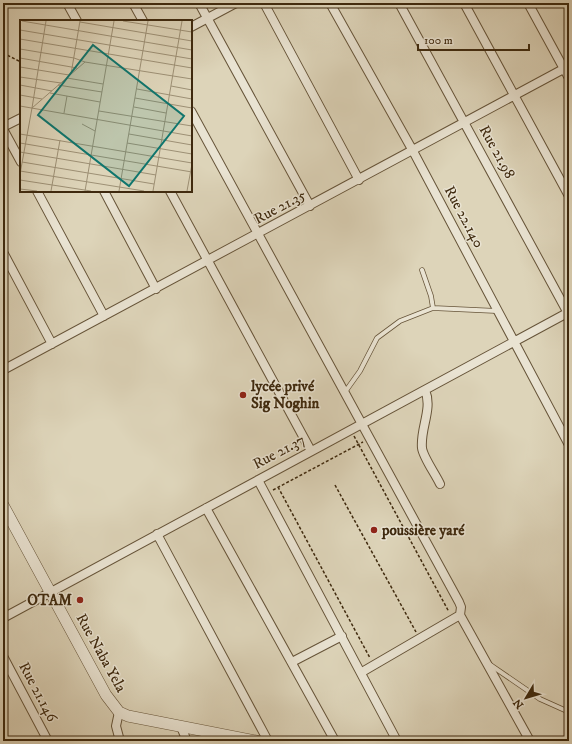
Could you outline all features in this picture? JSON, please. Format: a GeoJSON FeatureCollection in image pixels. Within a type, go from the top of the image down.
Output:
{"type":"FeatureCollection","features":[{"type":"Feature","properties":{"kind":"street"},"geometry":{"type":"LineString","coordinates":[[67,3],[76,20]]}},
{"type":"Feature","properties":{"kind":"street"},"geometry":{"type":"LineString","coordinates":[[133,3],[142,20]]}},
{"type":"Feature","properties":{"kind":"street"},"geometry":{"type":"LineString","coordinates":[[199,3],[310,206]]}},
{"type":"Feature","properties":{"kind":"street"},"geometry":{"type":"LineString","coordinates":[[192,26],[236,3]]}},
{"type":"Feature","properties":{"kind":"street"},"geometry":{"type":"LineString","coordinates":[[264,3],[359,180]]}},
{"type":"Feature","properties":{"kind":"street","name":"Rue 22.140"},"geometry":{"type":"LineString","coordinates":[[330,3],[413,151],[569,445]]}},
{"type":"Feature","properties":{"kind":"street","name":"Rue 21.98"},"geometry":{"type":"LineString","coordinates":[[399,3],[569,313]]}},
{"type":"Feature","properties":{"kind":"street"},"geometry":{"type":"LineString","coordinates":[[464,3],[569,196]]}},
{"type":"Feature","properties":{"kind":"street"},"geometry":{"type":"LineString","coordinates":[[528,3],[566,68],[569,78]]}},
{"type":"Feature","properties":{"kind":"street","name":"Rue 21.35"},"geometry":{"type":"LineString","coordinates":[[3,370],[566,68]]}},
{"type":"Feature","properties":{"kind":"street"},"geometry":{"type":"LineString","coordinates":[[192,113],[257,235],[459,602],[461,607],[460,615],[530,741]]}},
{"type":"Feature","properties":{"kind":"street"},"geometry":{"type":"LineString","coordinates":[[20,119],[3,128],[20,160]]}},
{"type":"Feature","properties":{"kind":"street"},"geometry":{"type":"LineString","coordinates":[[38,192],[104,316]]}},
{"type":"Feature","properties":{"kind":"street"},"geometry":{"type":"LineString","coordinates":[[105,192],[156,288]]}},
{"type":"Feature","properties":{"kind":"street"},"geometry":{"type":"LineString","coordinates":[[171,192],[310,452]]}},
{"type":"Feature","properties":{"kind":"street"},"geometry":{"type":"LineString","coordinates":[[3,252],[52,344]]}},
{"type":"Feature","properties":{"kind":"street","name":"Rue 21.37"},"geometry":{"type":"LineString","coordinates":[[3,618],[569,313]]}},
{"type":"Feature","properties":{"kind":"street"},"geometry":{"type":"LineString","coordinates":[[425,390],[428,398],[428,411],[422,437],[422,450],[440,484]]}},
{"type":"Feature","properties":{"kind":"street"},"geometry":{"type":"LineString","coordinates":[[258,480],[362,672],[397,741]]}},
{"type":"Feature","properties":{"kind":"street","name":"Rue Naba Yela"},"geometry":{"type":"LineString","coordinates":[[3,505],[106,695],[120,712],[128,716],[230,738],[251,740]]}},
{"type":"Feature","properties":{"kind":"street"},"geometry":{"type":"LineString","coordinates":[[206,508],[335,741]]}},
{"type":"Feature","properties":{"kind":"street"},"geometry":{"type":"LineString","coordinates":[[157,534],[268,741]]}},
{"type":"Feature","properties":{"kind":"street"},"geometry":{"type":"LineString","coordinates":[[362,672],[460,615]]}},
{"type":"Feature","properties":{"kind":"street"},"geometry":{"type":"LineString","coordinates":[[292,662],[342,636]]}},
{"type":"Feature","properties":{"kind":"street","name":"Rue 21.146"},"geometry":{"type":"LineString","coordinates":[[3,656],[48,741]]}},
{"type":"Feature","properties":{"kind":"street"},"geometry":{"type":"LineString","coordinates":[[120,712],[116,726],[120,741]]}},
{"type":"Feature","properties":{"kind":"street"},"geometry":{"type":"LineString","coordinates":[[181,727],[187,741]]}},
{"type":"Feature","properties":{"kind":"lane"},"geometry":{"type":"LineString","coordinates":[[422,270],[431,296],[433,308]]}},
{"type":"Feature","properties":{"kind":"lane"},"geometry":{"type":"LineString","coordinates":[[345,393],[360,371],[377,338],[400,321],[433,308],[497,311]]}},
{"type":"Feature","properties":{"kind":"lane"},"geometry":{"type":"LineString","coordinates":[[486,661],[540,699],[569,712]]}},
{"type":"Feature","properties":{"kind":"path"},"geometry":{"type":"LineString","coordinates":[[3,46],[3,82]]}},
{"type":"Feature","properties":{"kind":"path"},"geometry":{"type":"LineString","coordinates":[[3,53],[20,62]]}},
{"type":"Feature","properties":{"kind":"path"},"geometry":{"type":"LineString","coordinates":[[351,430],[452,619]]}},
{"type":"Feature","properties":{"kind":"path"},"geometry":{"type":"LineString","coordinates":[[266,494],[370,438]]}},
{"type":"Feature","properties":{"kind":"path"},"geometry":{"type":"LineString","coordinates":[[335,485],[420,638]]}},
{"type":"Feature","properties":{"kind":"path"},"geometry":{"type":"LineString","coordinates":[[278,487],[374,665]]}},
{"type":"Feature","properties":{"kind":"place","name":"lycée privé Sig Noghin"},"geometry":{"type":"Point","coordinates":[243,395]}},
{"type":"Feature","properties":{"kind":"place","name":"poussière yaré"},"geometry":{"type":"Point","coordinates":[374,530]}},
{"type":"Feature","properties":{"kind":"place","name":"OTAM"},"geometry":{"type":"Point","coordinates":[80,600]}}]}
